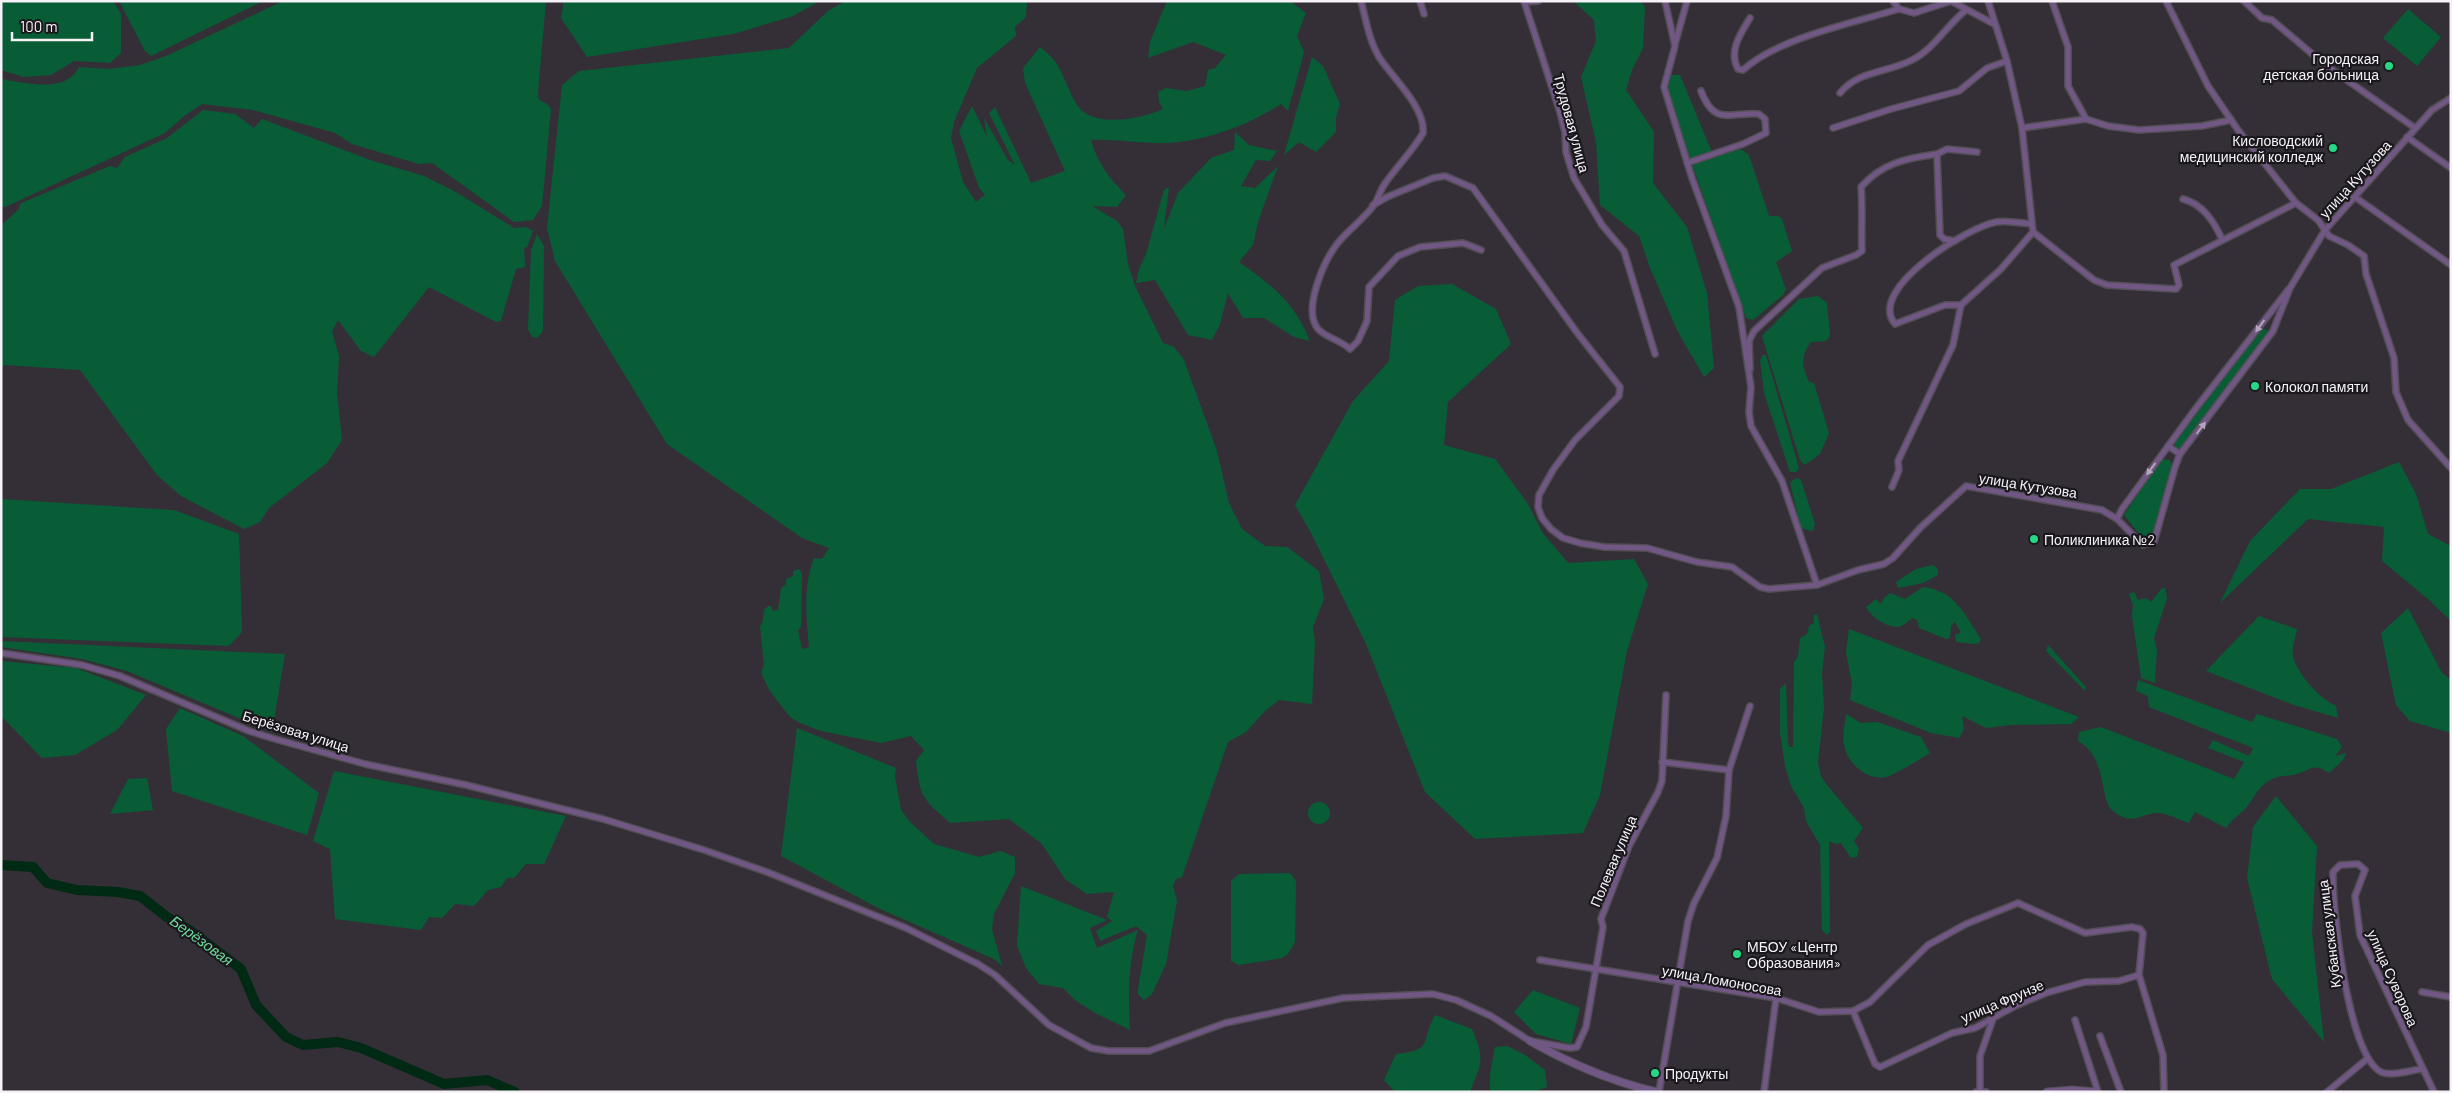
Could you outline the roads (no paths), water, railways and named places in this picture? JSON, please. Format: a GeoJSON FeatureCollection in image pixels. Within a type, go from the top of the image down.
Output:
{"type":"FeatureCollection","features":[{"type":"Feature","properties":{"kind":"street"},"geometry":{"type":"LineString","coordinates":[[1362,1],[1371,40],[1380,57],[1405,89],[1424,124],[1423,133],[1384,186],[1373,205],[1358,224],[1338,242],[1330,254],[1315,290],[1312,307],[1313,318],[1318,329],[1341,341],[1350,349],[1358,341],[1367,321],[1369,287],[1398,256],[1420,247],[1463,243],[1481,250]]}},
{"type":"Feature","properties":{"kind":"street"},"geometry":{"type":"LineString","coordinates":[[1420,1],[1424,14]]}},
{"type":"Feature","properties":{"kind":"street"},"geometry":{"type":"LineString","coordinates":[[1525,2],[1538,1]]}},
{"type":"Feature","properties":{"kind":"street"},"geometry":{"type":"LineString","coordinates":[[1665,1],[1675,46]]}},
{"type":"Feature","properties":{"kind":"street"},"geometry":{"type":"LineString","coordinates":[[1687,1],[1664,87],[1687,163],[1739,307],[1751,387]]}},
{"type":"Feature","properties":{"kind":"street"},"geometry":{"type":"LineString","coordinates":[[1893,1],[1899,10]]}},
{"type":"Feature","properties":{"kind":"street"},"geometry":{"type":"LineString","coordinates":[[1750,18],[1736,43],[1735,49],[1735,63],[1738,69],[1743,70],[1754,60],[1806,37],[1899,10],[1914,13],[1951,1],[1994,24]]}},
{"type":"Feature","properties":{"kind":"street"},"geometry":{"type":"LineString","coordinates":[[1988,1],[2007,61],[2022,128],[2032,232],[2094,280],[2107,285],[2163,290],[2176,289],[2179,285],[2174,265],[2296,202]]}},
{"type":"Feature","properties":{"kind":"street"},"geometry":{"type":"LineString","coordinates":[[2052,1],[2068,47],[2068,86],[2086,118]]}},
{"type":"Feature","properties":{"kind":"street"},"geometry":{"type":"LineString","coordinates":[[2166,1],[2208,86],[2230,120],[2296,202],[2318,220],[2329,236],[2348,245],[2364,256],[2366,274],[2394,358],[2395,382],[2402,406],[2408,420],[2451,468]]}},
{"type":"Feature","properties":{"kind":"street"},"geometry":{"type":"LineString","coordinates":[[2244,1],[2262,18],[2272,20],[2324,64],[2415,128]]}},
{"type":"Feature","properties":{"kind":"street","name":"Трудовая улица"},"geometry":{"type":"LineString","coordinates":[[1525,2],[1560,112],[1565,132],[1566,152],[1574,178],[1602,225],[1624,251],[1655,354]]}},
{"type":"Feature","properties":{"kind":"street"},"geometry":{"type":"LineString","coordinates":[[1840,93],[1847,85],[1868,73],[1912,60],[1945,32],[1966,10]]}},
{"type":"Feature","properties":{"kind":"street"},"geometry":{"type":"LineString","coordinates":[[1833,128],[1891,109],[1959,91],[1987,68],[2007,61]]}},
{"type":"Feature","properties":{"kind":"street"},"geometry":{"type":"LineString","coordinates":[[1687,163],[1742,144],[1766,133],[1765,119],[1759,114],[1749,113],[1733,117],[1718,114],[1706,103],[1701,91]]}},
{"type":"Feature","properties":{"kind":"street","name":"улица Кутузова"},"geometry":{"type":"LineString","coordinates":[[2118,519],[2122,509],[2168,446],[2290,288],[2325,230],[2432,110],[2451,98]]}},
{"type":"Feature","properties":{"kind":"street"},"geometry":{"type":"LineString","coordinates":[[2022,128],[2086,118],[2108,126],[2139,130],[2202,126],[2230,120]]}},
{"type":"Feature","properties":{"kind":"street"},"geometry":{"type":"LineString","coordinates":[[2407,137],[2451,168]]}},
{"type":"Feature","properties":{"kind":"street"},"geometry":{"type":"LineString","coordinates":[[1373,205],[1387,196],[1433,178],[1445,176],[1473,188],[1578,334],[1620,387],[1619,396],[1575,440],[1552,470],[1539,495],[1538,507],[1542,518],[1551,529],[1563,538],[1580,543],[1647,548],[1697,562],[1732,567],[1760,587],[1786,588],[1817,585],[1782,481],[1751,426],[1749,412],[1751,387],[1749,341],[1754,331],[1822,268],[1862,251],[1860,222],[1863,210],[1861,187],[1872,174],[1887,165],[1912,157],[1937,154],[1947,149],[1977,152]]}},
{"type":"Feature","properties":{"kind":"street"},"geometry":{"type":"LineString","coordinates":[[1937,154],[1940,235],[1944,240],[1955,241]]}},
{"type":"Feature","properties":{"kind":"street"},"geometry":{"type":"LineString","coordinates":[[2355,197],[2451,265]]}},
{"type":"Feature","properties":{"kind":"street"},"geometry":{"type":"LineString","coordinates":[[2184,198],[2192,201],[2208,214],[2222,239]]}},
{"type":"Feature","properties":{"kind":"street"},"geometry":{"type":"LineString","coordinates":[[2031,224],[1996,222],[1955,241],[1924,260],[1896,292],[1889,313],[1895,324],[1945,305],[1961,304],[2001,269],[2032,232]]}},
{"type":"Feature","properties":{"kind":"street","name":"улица Кутузова"},"geometry":{"type":"LineString","coordinates":[[1817,585],[1858,570],[1884,564],[1894,558],[1920,528],[1966,486],[2102,510],[2118,519],[2143,545],[2148,546],[2154,542],[2174,467],[2180,454],[2274,331],[2290,288]]}},
{"type":"Feature","properties":{"kind":"street"},"geometry":{"type":"LineString","coordinates":[[1892,487],[1901,454],[1953,345],[1961,304]]}},
{"type":"Feature","properties":{"kind":"street"},"geometry":{"type":"LineString","coordinates":[[2168,446],[2180,454]]}},
{"type":"Feature","properties":{"kind":"street","name":"Берёзовая улица"},"geometry":{"type":"LineString","coordinates":[[1,653],[87,666],[120,676],[249,731],[275,739],[365,764],[533,801],[603,819],[704,850],[767,872],[906,928],[978,964],[996,975],[1049,1025],[1091,1048],[1109,1051],[1149,1052],[1229,1022],[1343,998],[1433,994],[1456,1000],[1491,1016],[1530,1041]]}},
{"type":"Feature","properties":{"kind":"street","name":"Полевая улица"},"geometry":{"type":"LineString","coordinates":[[1530,1041],[1578,1048],[1586,1027],[1603,927],[1601,919],[1629,846],[1658,792],[1662,762],[1666,695]]}},
{"type":"Feature","properties":{"kind":"street"},"geometry":{"type":"LineString","coordinates":[[1530,1041],[1554,1054],[1629,1086],[1658,1092],[1688,921],[1694,903],[1717,858],[1726,816],[1729,770],[1750,706]]}},
{"type":"Feature","properties":{"kind":"street"},"geometry":{"type":"LineString","coordinates":[[1662,762],[1729,770]]}},
{"type":"Feature","properties":{"kind":"street","name":"Кубанская улица"},"geometry":{"type":"LineString","coordinates":[[2365,870],[2358,864],[2336,867],[2333,872],[2333,890],[2344,981],[2367,1059]]}},
{"type":"Feature","properties":{"kind":"street","name":"улица Суворова"},"geometry":{"type":"LineString","coordinates":[[2365,870],[2355,904],[2360,935],[2434,1092]]}},
{"type":"Feature","properties":{"kind":"street"},"geometry":{"type":"LineString","coordinates":[[1853,1011],[1870,1002],[1928,945],[1966,924],[2018,903],[2085,933],[2132,927],[2140,929],[2143,933],[2139,975],[2163,1055],[2164,1092]]}},
{"type":"Feature","properties":{"kind":"street","name":"улица Ломоносова"},"geometry":{"type":"LineString","coordinates":[[1540,960],[1776,998],[1819,1012],[1853,1011]]}},
{"type":"Feature","properties":{"kind":"street","name":"улица Фрунзе"},"geometry":{"type":"LineString","coordinates":[[1853,1011],[1876,1064],[1880,1067],[1952,1033],[1975,1028],[2015,1006],[2046,993],[2085,982],[2120,982],[2139,975]]}},
{"type":"Feature","properties":{"kind":"street"},"geometry":{"type":"LineString","coordinates":[[2422,992],[2451,997]]}},
{"type":"Feature","properties":{"kind":"street"},"geometry":{"type":"LineString","coordinates":[[1764,1092],[1776,998]]}},
{"type":"Feature","properties":{"kind":"street"},"geometry":{"type":"LineString","coordinates":[[1980,1091],[1980,1056],[1993,1019]]}},
{"type":"Feature","properties":{"kind":"street"},"geometry":{"type":"LineString","coordinates":[[2047,1092],[2072,1090],[2097,1092],[2076,1020]]}},
{"type":"Feature","properties":{"kind":"street"},"geometry":{"type":"LineString","coordinates":[[2100,1036],[2121,1092]]}},
{"type":"Feature","properties":{"kind":"street"},"geometry":{"type":"LineString","coordinates":[[2327,1092],[2367,1059],[2381,1072],[2388,1074],[2422,1069]]}},
{"type":"Feature","properties":{"kind":"street"},"geometry":{"type":"LineString","coordinates":[[1976,1092],[1986,1092]]}},
{"type":"Feature","properties":{"kind":"waterway","name":"Берёзовая"},"geometry":{"type":"LineString","coordinates":[[1,865],[33,867],[47,883],[77,890],[118,892],[140,896],[241,969],[256,1005],[286,1037],[303,1045],[338,1042],[361,1048],[444,1084],[487,1080],[515,1092]]}},
{"type":"Feature","properties":{"kind":"place","name":"Городская детская больница"},"geometry":{"type":"Point","coordinates":[2389,66]}},
{"type":"Feature","properties":{"kind":"place","name":"Кисловодский медицинский колледж"},"geometry":{"type":"Point","coordinates":[2333,148]}},
{"type":"Feature","properties":{"kind":"place","name":"Колокол памяти"},"geometry":{"type":"Point","coordinates":[2255,386]}},
{"type":"Feature","properties":{"kind":"place","name":"Поликлиника №2"},"geometry":{"type":"Point","coordinates":[2034,539]}},
{"type":"Feature","properties":{"kind":"place","name":"МБОУ «Центр Образования»"},"geometry":{"type":"Point","coordinates":[1737,954]}},
{"type":"Feature","properties":{"kind":"place","name":"Продукты"},"geometry":{"type":"Point","coordinates":[1655,1073]}}]}
